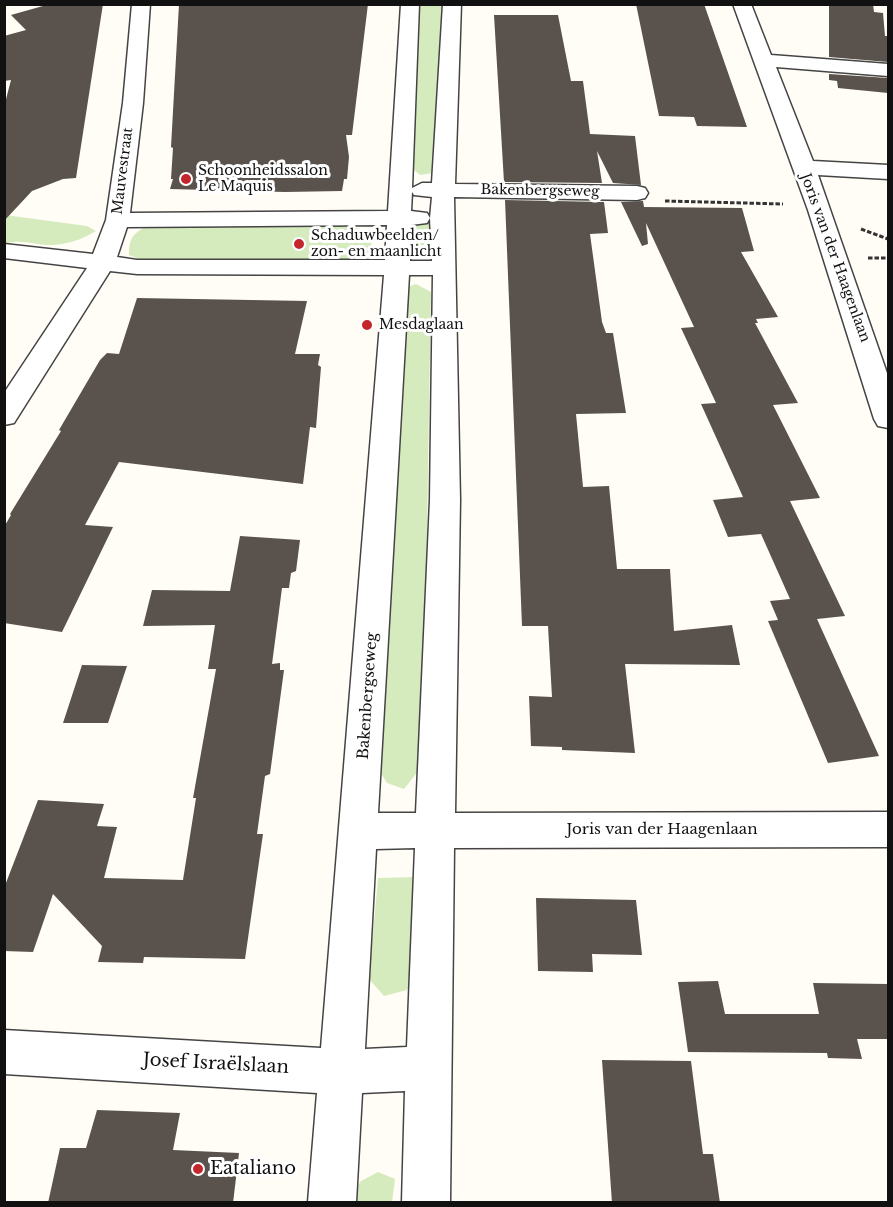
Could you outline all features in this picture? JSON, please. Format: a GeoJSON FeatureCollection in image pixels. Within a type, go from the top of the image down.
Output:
{"type":"FeatureCollection","features":[{"type":"Feature","properties":{"kind":"street","name":"Mauvestraat"},"geometry":{"type":"LineString","coordinates":[[4,416],[102,264],[118,220],[133,103],[141,4]]}},
{"type":"Feature","properties":{"kind":"street","name":"Bakenbergseweg"},"geometry":{"type":"LineString","coordinates":[[332,1203],[397,268],[410,4]]}},
{"type":"Feature","properties":{"kind":"street"},"geometry":{"type":"LineString","coordinates":[[426,1203],[445,500],[442,204],[452,4]]}},
{"type":"Feature","properties":{"kind":"street","name":"Joris van der Haagenlaan"},"geometry":{"type":"LineString","coordinates":[[742,4],[802,167],[878,349],[888,418]]}},
{"type":"Feature","properties":{"kind":"street"},"geometry":{"type":"LineString","coordinates":[[764,60],[888,70]]}},
{"type":"Feature","properties":{"kind":"street","name":"Joris van der Haagenlaan"},"geometry":{"type":"LineString","coordinates":[[802,167],[888,172]]}},
{"type":"Feature","properties":{"kind":"street","name":"Bakenbergseweg"},"geometry":{"type":"LineString","coordinates":[[442,204],[637,192]]}},
{"type":"Feature","properties":{"kind":"street"},"geometry":{"type":"LineString","coordinates":[[118,220],[399,204],[442,204]]}},
{"type":"Feature","properties":{"kind":"street"},"geometry":{"type":"LineString","coordinates":[[4,251],[137,267],[444,267]]}},
{"type":"Feature","properties":{"kind":"street","name":"Joris van der Haagenlaan"},"geometry":{"type":"LineString","coordinates":[[358,831],[888,829]]}},
{"type":"Feature","properties":{"kind":"street","name":"Josef Israëlslaan"},"geometry":{"type":"LineString","coordinates":[[4,1052],[342,1072],[428,1068]]}},
{"type":"Feature","properties":{"kind":"path"},"geometry":{"type":"LineString","coordinates":[[637,192],[651,201],[817,204]]}},
{"type":"Feature","properties":{"kind":"green space"},"geometry":{"type":"Polygon","coordinates":[[[417,5],[444,5],[433,173],[420,175],[409,166],[417,5]]]}},
{"type":"Feature","properties":{"kind":"green space"},"geometry":{"type":"Polygon","coordinates":[[[5,215],[87,226],[96,231],[78,240],[59,244],[20,242],[5,244],[5,215]]]}},
{"type":"Feature","properties":{"kind":"green space"},"geometry":{"type":"Polygon","coordinates":[[[431,222],[438,228],[421,249],[405,258],[411,223],[431,222]]]}},
{"type":"Feature","properties":{"kind":"green space"},"geometry":{"type":"Polygon","coordinates":[[[148,226],[351,226],[372,234],[371,250],[359,260],[141,260],[129,255],[130,244],[135,234],[148,226]]]}},
{"type":"Feature","properties":{"kind":"green space"},"geometry":{"type":"Polygon","coordinates":[[[416,284],[431,292],[423,765],[404,789],[387,783],[374,762],[404,288],[416,284]]]}},
{"type":"Feature","properties":{"kind":"green space"},"geometry":{"type":"Polygon","coordinates":[[[417,877],[417,971],[407,990],[384,996],[369,979],[378,878],[417,877]]]}},
{"type":"Feature","properties":{"kind":"green space"},"geometry":{"type":"Polygon","coordinates":[[[378,1172],[395,1179],[392,1202],[347,1202],[361,1181],[378,1172]]]}},
{"type":"Feature","properties":{"kind":"building"},"geometry":{"type":"Polygon","coordinates":[[[50,4],[103,4],[76,178],[63,179],[32,191],[4,221],[4,107],[11,80],[4,81],[4,36],[26,30],[11,15],[50,4]]]}},
{"type":"Feature","properties":{"kind":"building"},"geometry":{"type":"Polygon","coordinates":[[[179,4],[368,4],[352,135],[346,135],[349,157],[347,179],[344,179],[342,191],[170,189],[173,179],[171,179],[173,148],[171,147],[179,4]]]}},
{"type":"Feature","properties":{"kind":"building"},"geometry":{"type":"Polygon","coordinates":[[[636,4],[704,4],[747,127],[697,126],[694,117],[659,116],[636,4]]]}},
{"type":"Feature","properties":{"kind":"building"},"geometry":{"type":"Polygon","coordinates":[[[829,4],[873,4],[874,12],[883,13],[885,36],[888,36],[888,62],[829,57],[829,4]]]}},
{"type":"Feature","properties":{"kind":"building"},"geometry":{"type":"Polygon","coordinates":[[[494,15],[558,15],[571,81],[583,81],[590,134],[635,136],[641,185],[613,183],[597,151],[602,183],[504,182],[494,15]]]}},
{"type":"Feature","properties":{"kind":"building"},"geometry":{"type":"Polygon","coordinates":[[[829,74],[888,78],[888,93],[838,88],[837,81],[829,80],[829,74]]]}},
{"type":"Feature","properties":{"kind":"building"},"geometry":{"type":"Polygon","coordinates":[[[505,200],[604,202],[608,233],[590,234],[602,322],[606,333],[613,333],[626,413],[576,414],[583,487],[609,486],[617,569],[670,569],[674,631],[732,625],[740,665],[625,664],[635,753],[562,750],[562,747],[531,746],[529,696],[552,697],[548,626],[522,626],[505,200]]]}},
{"type":"Feature","properties":{"kind":"building"},"geometry":{"type":"Polygon","coordinates":[[[643,201],[644,207],[742,208],[754,251],[741,252],[778,317],[756,319],[758,323],[755,323],[798,403],[773,405],[820,498],[790,501],[845,616],[817,619],[879,756],[828,763],[768,621],[778,620],[770,601],[790,599],[761,534],[728,537],[713,500],[743,497],[701,404],[716,403],[681,328],[694,327],[646,223],[648,244],[642,246],[621,202],[643,201]]]}},
{"type":"Feature","properties":{"kind":"building"},"geometry":{"type":"Polygon","coordinates":[[[137,298],[307,301],[295,354],[320,354],[318,365],[321,367],[316,428],[310,427],[303,484],[119,462],[85,525],[113,527],[62,632],[4,623],[4,527],[100,360],[107,353],[119,354],[137,298]]]}},
{"type":"Feature","properties":{"kind":"building"},"geometry":{"type":"Polygon","coordinates":[[[240,536],[300,540],[296,571],[291,573],[289,588],[282,588],[272,664],[280,663],[280,670],[284,670],[270,774],[265,776],[257,834],[263,834],[245,959],[144,957],[143,963],[98,962],[102,946],[53,894],[33,952],[4,951],[4,888],[38,800],[104,804],[97,826],[117,827],[104,878],[183,880],[196,798],[193,798],[216,669],[208,669],[215,625],[143,626],[152,590],[230,591],[240,536]]]}},
{"type":"Feature","properties":{"kind":"building"},"geometry":{"type":"Polygon","coordinates":[[[82,665],[127,666],[108,723],[63,723],[82,665]]]}},
{"type":"Feature","properties":{"kind":"building"},"geometry":{"type":"Polygon","coordinates":[[[536,898],[636,900],[642,955],[592,954],[593,972],[538,971],[536,898]]]}},
{"type":"Feature","properties":{"kind":"building"},"geometry":{"type":"Polygon","coordinates":[[[718,981],[725,1014],[819,1014],[813,983],[888,984],[888,1039],[857,1039],[862,1059],[828,1058],[827,1053],[688,1052],[678,982],[718,981]]]}},
{"type":"Feature","properties":{"kind":"building"},"geometry":{"type":"Polygon","coordinates":[[[602,1060],[691,1061],[703,1154],[713,1154],[720,1203],[612,1203],[602,1060]]]}},
{"type":"Feature","properties":{"kind":"building"},"geometry":{"type":"Polygon","coordinates":[[[97,1110],[180,1113],[173,1150],[239,1153],[233,1203],[48,1203],[60,1148],[86,1148],[97,1110]]]}},
{"type":"Feature","properties":{"kind":"place","name":"Schoonheidssalon Le Maquis"},"geometry":{"type":"Point","coordinates":[186,179]}},
{"type":"Feature","properties":{"kind":"place","name":"Schaduwbeelden/ zon- en maanlicht"},"geometry":{"type":"Point","coordinates":[299,244]}},
{"type":"Feature","properties":{"kind":"place","name":"Mesdaglaan"},"geometry":{"type":"Point","coordinates":[367,325]}},
{"type":"Feature","properties":{"kind":"place","name":"Eataliano"},"geometry":{"type":"Point","coordinates":[198,1169]}}]}
